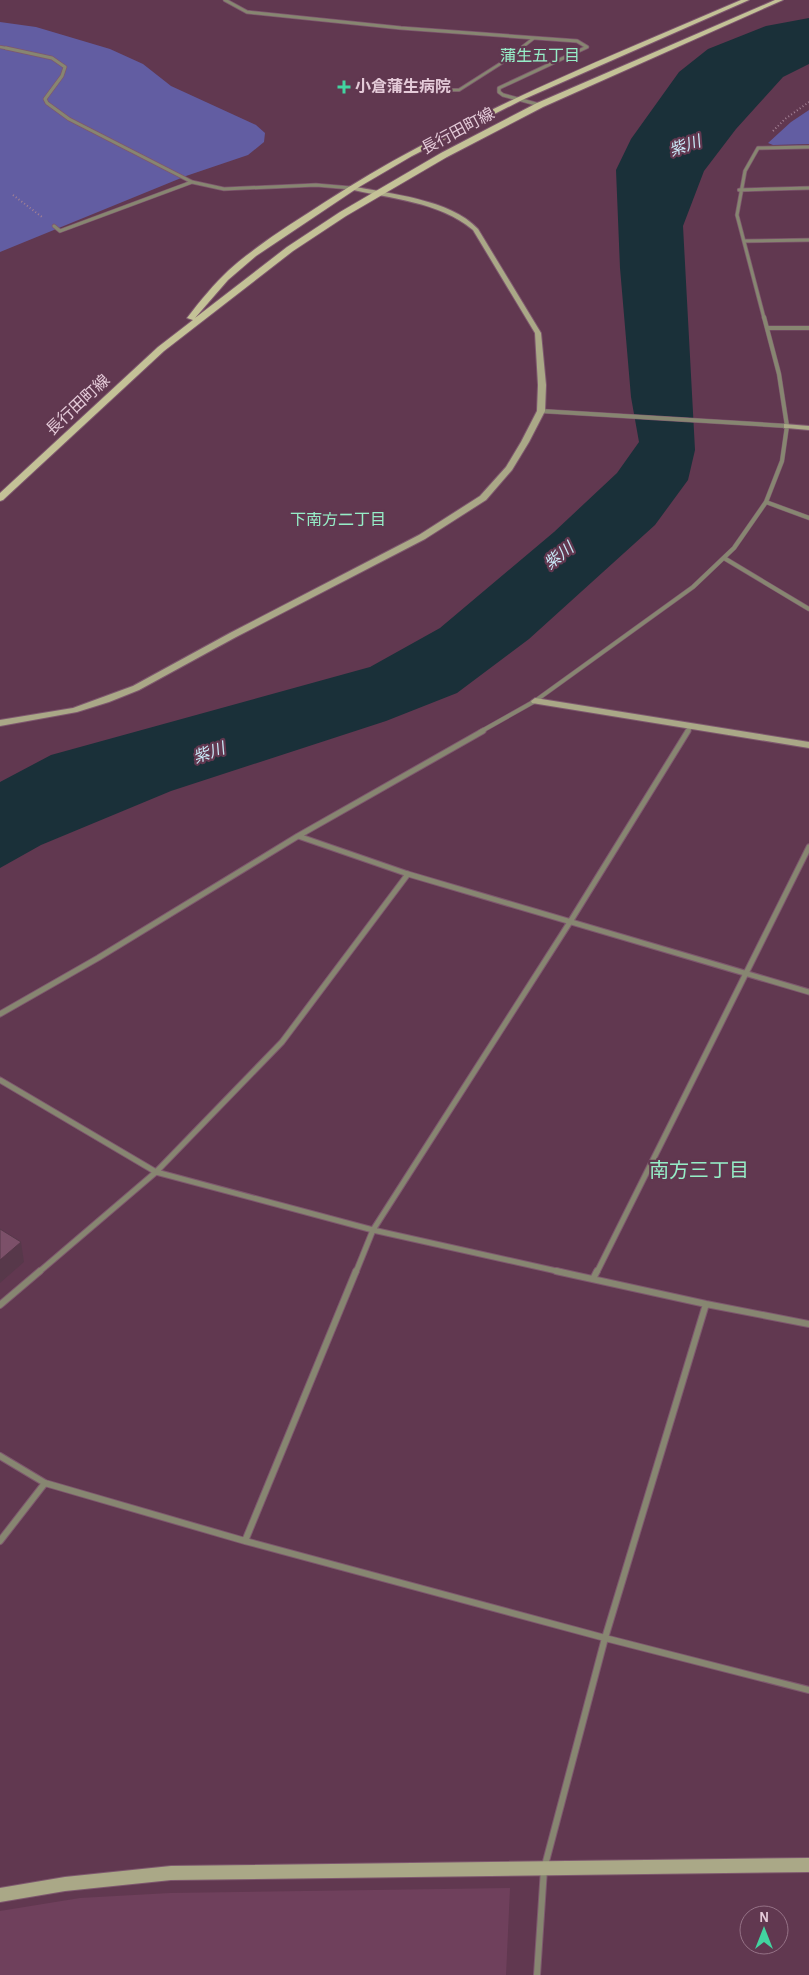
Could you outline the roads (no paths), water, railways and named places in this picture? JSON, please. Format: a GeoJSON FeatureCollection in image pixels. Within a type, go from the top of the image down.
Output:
{"type":"FeatureCollection","features":[{"type":"Feature","properties":{"kind":"main road","name":"長行田町線"},"geometry":{"type":"LineString","coordinates":[[177,336],[225,278],[258,251],[351,188],[432,141],[518,99],[746,0]]}},
{"type":"Feature","properties":{"kind":"main road","name":"長行田町線"},"geometry":{"type":"LineString","coordinates":[[0,498],[177,336],[290,249],[377,193],[444,154],[540,105],[780,0]]}},
{"type":"Feature","properties":{"kind":"street"},"geometry":{"type":"LineString","coordinates":[[225,0],[247,12],[401,28],[576,41],[587,47],[499,88],[499,92],[503,95],[540,105]]}},
{"type":"Feature","properties":{"kind":"street"},"geometry":{"type":"LineString","coordinates":[[0,723],[74,710],[136,688],[233,635],[422,537],[483,498],[508,468],[525,442],[541,411],[542,385],[538,333],[475,229],[468,221],[452,213],[351,188],[316,185],[224,189],[192,182],[69,119],[47,103],[45,99],[47,91],[64,74],[65,67],[52,58],[6,48]]}},
{"type":"Feature","properties":{"kind":"street"},"geometry":{"type":"LineString","coordinates":[[0,1014],[98,958],[298,836],[536,701],[693,587],[734,548],[766,502],[782,461],[787,426],[779,374],[737,215],[739,190],[749,160],[758,148],[809,146]]}},
{"type":"Feature","properties":{"kind":"street"},"geometry":{"type":"LineString","coordinates":[[54,226],[60,231],[192,182]]}},
{"type":"Feature","properties":{"kind":"street"},"geometry":{"type":"LineString","coordinates":[[739,190],[809,188]]}},
{"type":"Feature","properties":{"kind":"street"},"geometry":{"type":"LineString","coordinates":[[744,241],[809,240]]}},
{"type":"Feature","properties":{"kind":"street"},"geometry":{"type":"LineString","coordinates":[[767,328],[809,328]]}},
{"type":"Feature","properties":{"kind":"street"},"geometry":{"type":"LineString","coordinates":[[541,411],[809,428]]}},
{"type":"Feature","properties":{"kind":"street"},"geometry":{"type":"LineString","coordinates":[[766,502],[809,518]]}},
{"type":"Feature","properties":{"kind":"street"},"geometry":{"type":"LineString","coordinates":[[724,558],[809,609]]}},
{"type":"Feature","properties":{"kind":"street"},"geometry":{"type":"LineString","coordinates":[[536,701],[809,745]]}},
{"type":"Feature","properties":{"kind":"street"},"geometry":{"type":"LineString","coordinates":[[245,1541],[373,1230],[570,922],[691,726]]}},
{"type":"Feature","properties":{"kind":"street"},"geometry":{"type":"LineString","coordinates":[[298,836],[408,874],[809,992]]}},
{"type":"Feature","properties":{"kind":"street"},"geometry":{"type":"LineString","coordinates":[[593,1279],[809,847]]}},
{"type":"Feature","properties":{"kind":"street"},"geometry":{"type":"LineString","coordinates":[[0,1305],[156,1172],[282,1042],[408,874]]}},
{"type":"Feature","properties":{"kind":"street"},"geometry":{"type":"LineString","coordinates":[[0,1080],[156,1172],[373,1230],[706,1304],[809,1324]]}},
{"type":"Feature","properties":{"kind":"street"},"geometry":{"type":"LineString","coordinates":[[537,1975],[544,1869],[605,1638],[706,1304]]}},
{"type":"Feature","properties":{"kind":"street"},"geometry":{"type":"LineString","coordinates":[[0,1456],[45,1483],[245,1541],[605,1638],[809,1690]]}},
{"type":"Feature","properties":{"kind":"street"},"geometry":{"type":"LineString","coordinates":[[0,1541],[45,1483]]}},
{"type":"Feature","properties":{"kind":"street"},"geometry":{"type":"LineString","coordinates":[[0,1895],[65,1884],[171,1873],[809,1865]]}},
{"type":"Feature","properties":{"kind":"lane"},"geometry":{"type":"LineString","coordinates":[[384,90],[459,90],[503,62],[534,38]]}},
{"type":"Feature","properties":{"kind":"lane"},"geometry":{"type":"LineString","coordinates":[[0,47],[6,48]]}},
{"type":"Feature","properties":{"kind":"water","name":"紫川"},"geometry":{"type":"Polygon","coordinates":[[[809,18],[809,64],[783,77],[736,129],[704,171],[683,226],[695,450],[688,480],[655,525],[529,639],[457,693],[386,721],[171,791],[41,845],[0,868],[0,782],[51,755],[370,667],[440,628],[554,532],[617,473],[639,442],[631,397],[620,268],[616,170],[631,139],[679,72],[708,49],[766,26],[809,18]]]}},
{"type":"Feature","properties":{"kind":"place","name":"小倉蒲生病院"},"geometry":{"type":"Point","coordinates":[344,87]}},
{"type":"Feature","properties":{"kind":"district","name":"蒲生五丁目"},"geometry":{"type":"Point","coordinates":[540,56]}},
{"type":"Feature","properties":{"kind":"district","name":"下南方二丁目"},"geometry":{"type":"Point","coordinates":[338,520]}},
{"type":"Feature","properties":{"kind":"district","name":"南方三丁目"},"geometry":{"type":"Point","coordinates":[699,1171]}}]}
